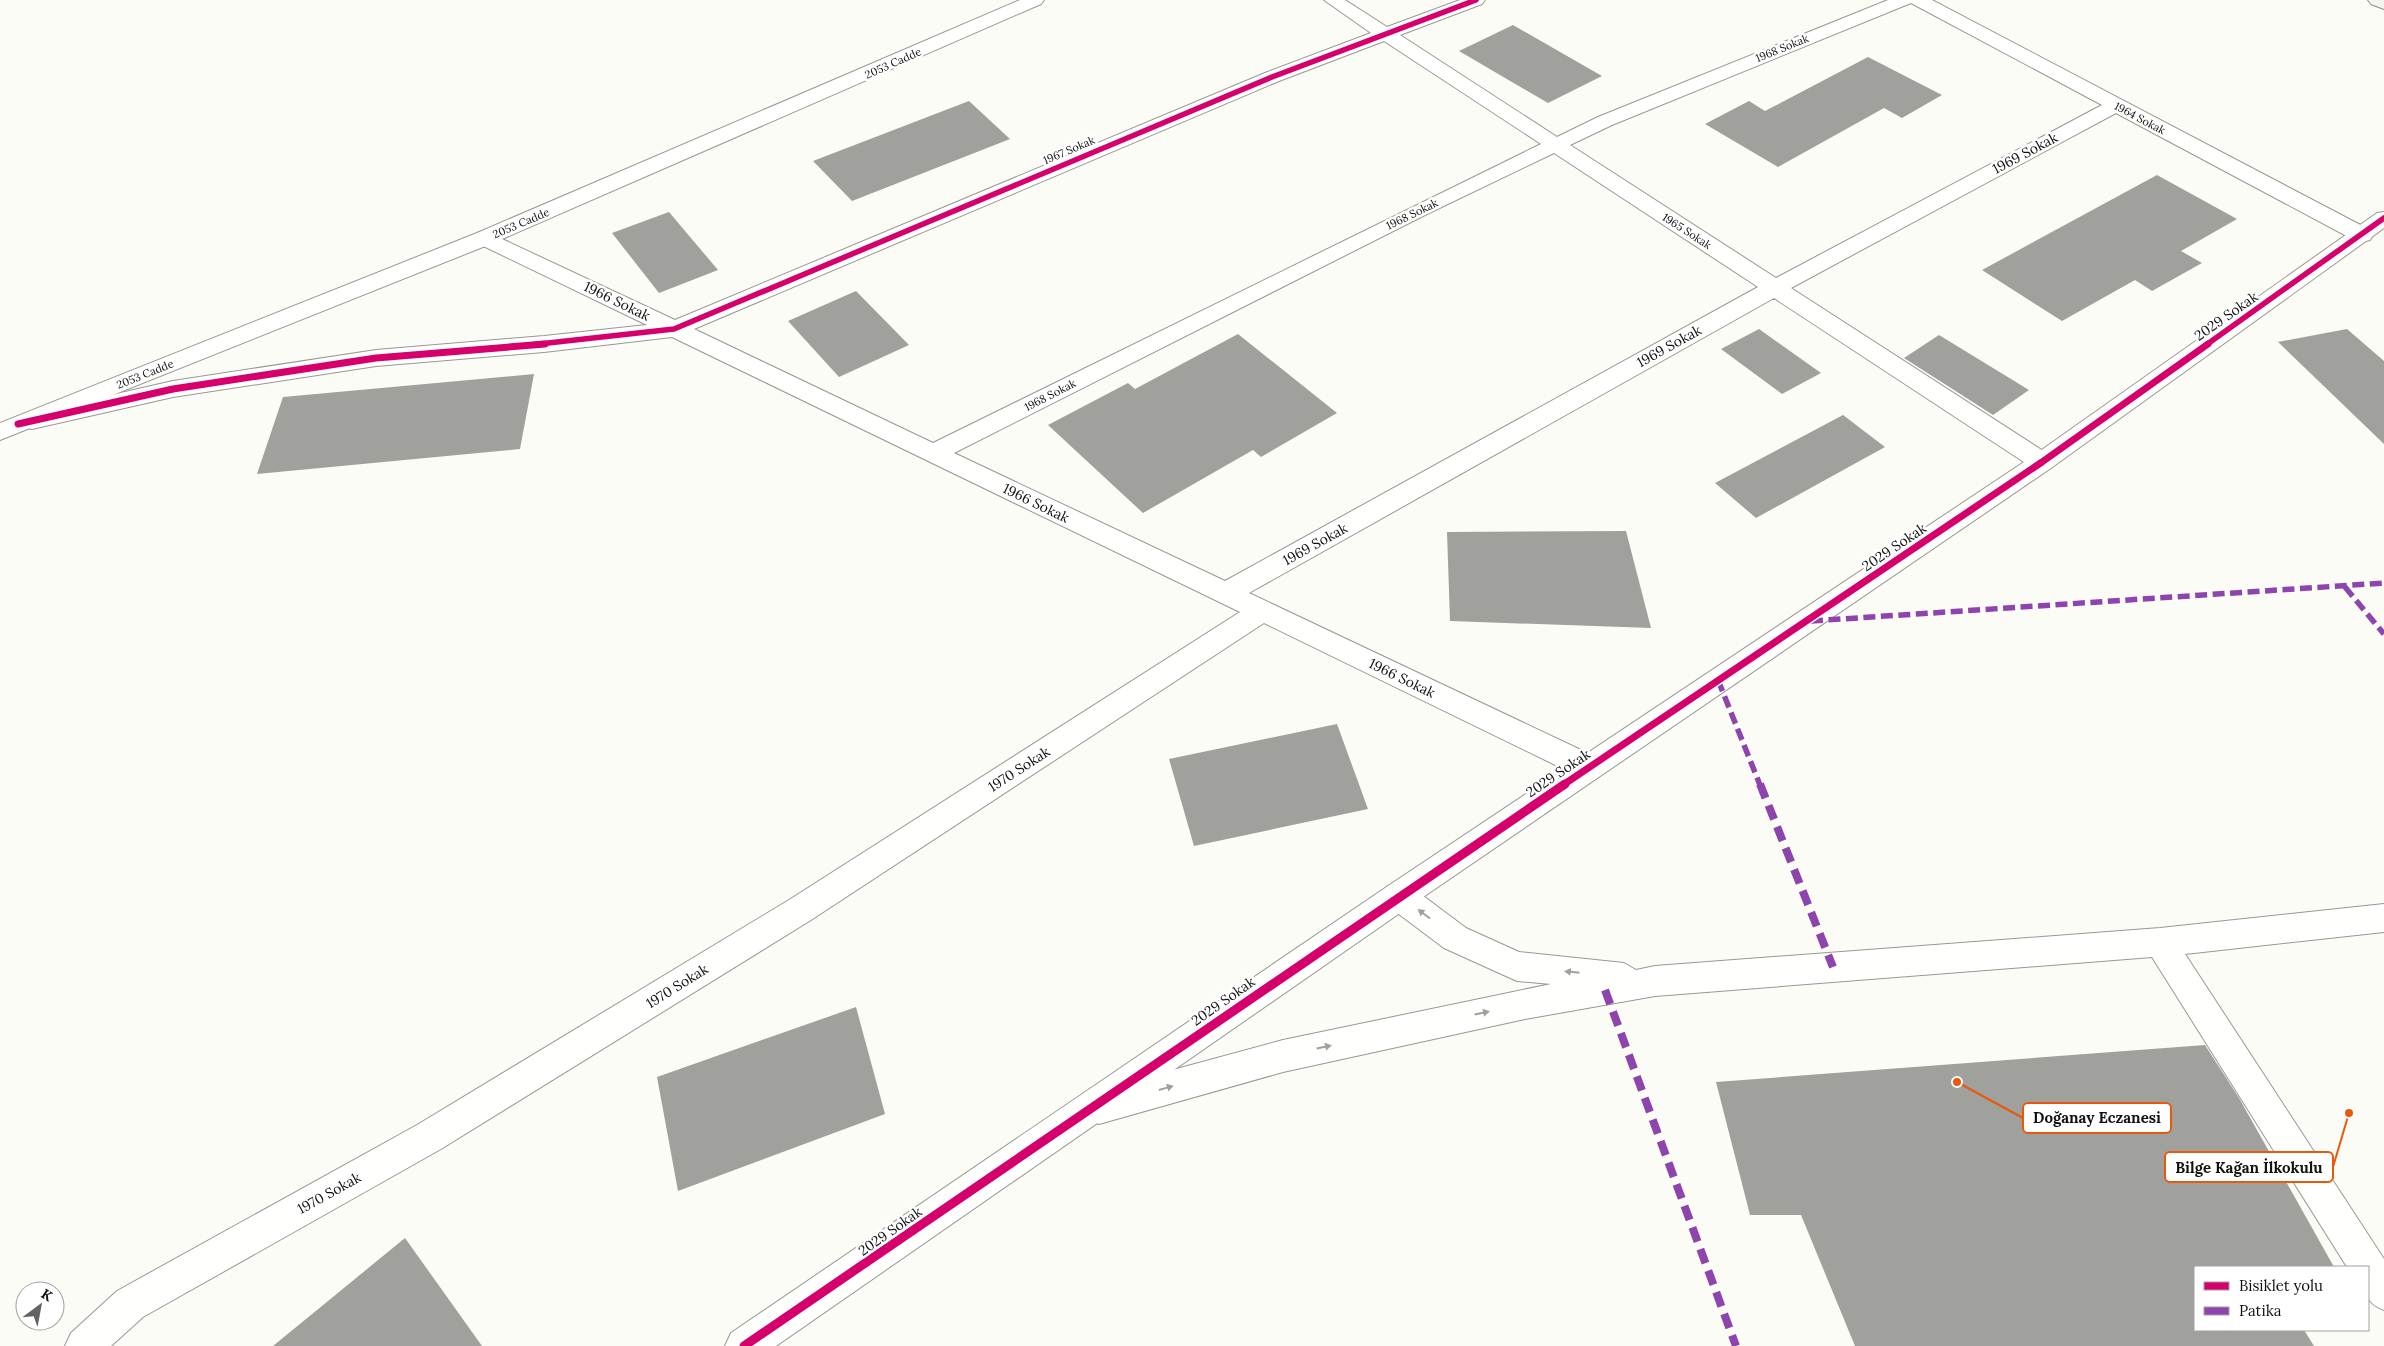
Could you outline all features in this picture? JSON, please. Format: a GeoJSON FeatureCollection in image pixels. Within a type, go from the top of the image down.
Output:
{"type":"FeatureCollection","features":[{"type":"Feature","properties":{"kind":"main road"},"geometry":{"type":"LineString","coordinates":[[2377,0],[2384,4]]}},
{"type":"Feature","properties":{"kind":"street","name":"2053 Cadde"},"geometry":{"type":"LineString","coordinates":[[9,428],[485,238],[1036,0]]}},
{"type":"Feature","properties":{"kind":"street","name":"1965 Sokak"},"geometry":{"type":"LineString","coordinates":[[1333,0],[2042,462]]}},
{"type":"Feature","properties":{"kind":"street","name":"1967 Sokak"},"geometry":{"type":"LineString","coordinates":[[9,428],[173,389],[376,358],[544,344],[674,329],[1272,77],[1476,0]]}},
{"type":"Feature","properties":{"kind":"street","name":"1968 Sokak"},"geometry":{"type":"LineString","coordinates":[[933,453],[1420,210],[1605,121],[1766,54],[1904,0]]}},
{"type":"Feature","properties":{"kind":"street","name":"1964 Sokak"},"geometry":{"type":"LineString","coordinates":[[1918,0],[2116,105],[2373,226]]}},
{"type":"Feature","properties":{"kind":"street","name":"1969 Sokak"},"geometry":{"type":"LineString","coordinates":[[1226,594],[1774,288],[2116,105]]}},
{"type":"Feature","properties":{"kind":"street","name":"2029 Sokak"},"geometry":{"type":"LineString","coordinates":[[744,1346],[1398,896],[2042,462],[2373,226]]}},
{"type":"Feature","properties":{"kind":"street","name":"1966 Sokak"},"geometry":{"type":"LineString","coordinates":[[485,238],[1588,768]]}},
{"type":"Feature","properties":{"kind":"street","name":"1970 Sokak"},"geometry":{"type":"LineString","coordinates":[[84,1346],[130,1304],[429,1137],[800,910],[1262,612]]}},
{"type":"Feature","properties":{"kind":"street"},"geometry":{"type":"LineString","coordinates":[[1398,896],[1455,938],[1517,966],[1655,982]]}},
{"type":"Feature","properties":{"kind":"street"},"geometry":{"type":"LineString","coordinates":[[1086,1111],[1283,1056],[1525,1004],[1655,982],[2160,942],[2384,918]]}},
{"type":"Feature","properties":{"kind":"street"},"geometry":{"type":"LineString","coordinates":[[2160,942],[2367,1266]]}},
{"type":"Feature","properties":{"kind":"street"},"geometry":{"type":"LineString","coordinates":[[2369,1269],[2384,1292]]}},
{"type":"Feature","properties":{"kind":"building"},"geometry":{"type":"Polygon","coordinates":[[[1513,25],[1602,76],[1548,103],[1459,51],[1513,25]]]}},
{"type":"Feature","properties":{"kind":"building"},"geometry":{"type":"Polygon","coordinates":[[[1868,57],[1942,95],[1902,118],[1884,108],[1778,167],[1705,124],[1749,101],[1765,111],[1868,57]]]}},
{"type":"Feature","properties":{"kind":"building"},"geometry":{"type":"Polygon","coordinates":[[[969,101],[1010,139],[852,201],[813,161],[969,101]]]}},
{"type":"Feature","properties":{"kind":"building"},"geometry":{"type":"Polygon","coordinates":[[[2157,175],[2237,219],[2181,251],[2202,263],[2152,291],[2135,280],[2062,321],[1982,270],[2157,175]]]}},
{"type":"Feature","properties":{"kind":"building"},"geometry":{"type":"Polygon","coordinates":[[[669,212],[718,270],[659,293],[612,233],[669,212]]]}},
{"type":"Feature","properties":{"kind":"building"},"geometry":{"type":"Polygon","coordinates":[[[856,291],[909,345],[839,377],[788,321],[856,291]]]}},
{"type":"Feature","properties":{"kind":"building"},"geometry":{"type":"Polygon","coordinates":[[[1759,329],[1821,373],[1782,394],[1721,349],[1759,329]]]}},
{"type":"Feature","properties":{"kind":"building"},"geometry":{"type":"Polygon","coordinates":[[[2347,329],[2384,361],[2384,444],[2278,342],[2347,329]]]}},
{"type":"Feature","properties":{"kind":"building"},"geometry":{"type":"Polygon","coordinates":[[[1238,334],[1337,413],[1261,457],[1253,450],[1143,513],[1048,425],[1128,383],[1135,389],[1238,334]]]}},
{"type":"Feature","properties":{"kind":"building"},"geometry":{"type":"Polygon","coordinates":[[[1939,335],[2029,390],[1993,415],[1904,358],[1939,335]]]}},
{"type":"Feature","properties":{"kind":"building"},"geometry":{"type":"Polygon","coordinates":[[[534,374],[520,449],[257,474],[283,397],[534,374]]]}},
{"type":"Feature","properties":{"kind":"building"},"geometry":{"type":"Polygon","coordinates":[[[1843,415],[1885,447],[1756,518],[1715,483],[1843,415]]]}},
{"type":"Feature","properties":{"kind":"building"},"geometry":{"type":"Polygon","coordinates":[[[1626,531],[1651,628],[1450,621],[1447,532],[1626,531]]]}},
{"type":"Feature","properties":{"kind":"building"},"geometry":{"type":"Polygon","coordinates":[[[1337,724],[1368,809],[1194,846],[1169,759],[1337,724]]]}},
{"type":"Feature","properties":{"kind":"building"},"geometry":{"type":"Polygon","coordinates":[[[856,1007],[885,1114],[678,1191],[657,1077],[856,1007]]]}},
{"type":"Feature","properties":{"kind":"building"},"geometry":{"type":"Polygon","coordinates":[[[2205,1045],[2239,1098],[2333,1266],[2194,1266],[2194,1331],[2305,1331],[2314,1346],[1855,1346],[1801,1215],[1750,1215],[1716,1082],[2205,1045]]]}},
{"type":"Feature","properties":{"kind":"building"},"geometry":{"type":"Polygon","coordinates":[[[405,1238],[482,1346],[273,1346],[405,1238]]]}},
{"type":"Feature","properties":{"kind":"marked path"},"geometry":{"type":"LineString","coordinates":[[1811,621],[2384,583]]}},
{"type":"Feature","properties":{"kind":"marked path"},"geometry":{"type":"LineString","coordinates":[[2345,587],[2384,634]]}},
{"type":"Feature","properties":{"kind":"marked path"},"geometry":{"type":"LineString","coordinates":[[1718,680],[1833,967]]}},
{"type":"Feature","properties":{"kind":"marked path"},"geometry":{"type":"LineString","coordinates":[[1605,990],[1736,1346]]}},
{"type":"Feature","properties":{"kind":"cycle path"},"geometry":{"type":"LineString","coordinates":[[18,424],[173,389],[376,358],[544,344],[674,329],[1272,77],[1476,0]]}},
{"type":"Feature","properties":{"kind":"cycle path"},"geometry":{"type":"LineString","coordinates":[[744,1346],[1399,896],[2042,462],[2384,218]]}},
{"type":"Feature","properties":{"kind":"place","name":"Doğanay Eczanesi"},"geometry":{"type":"Point","coordinates":[1957,1082]}},
{"type":"Feature","properties":{"kind":"place","name":"Bilge Kağan İlkokulu"},"geometry":{"type":"Point","coordinates":[2349,1113]}}]}
